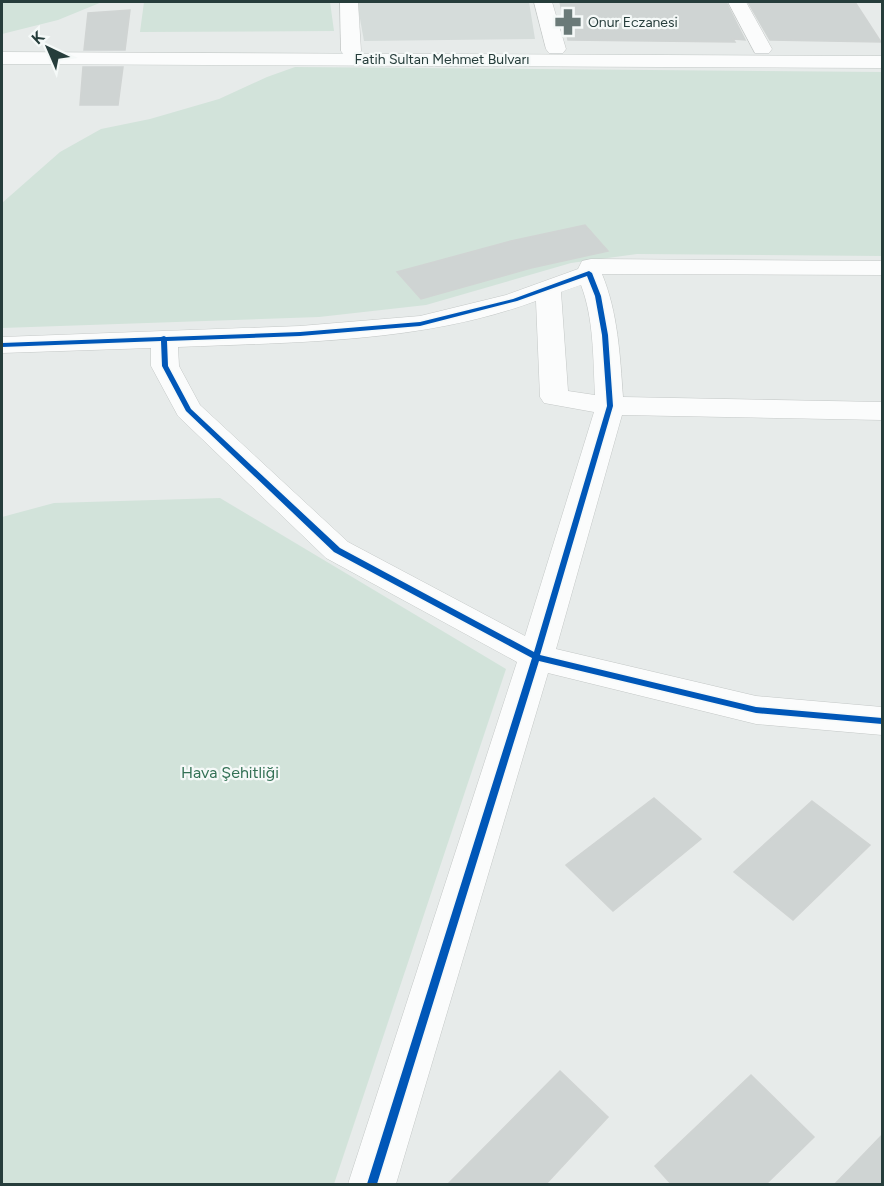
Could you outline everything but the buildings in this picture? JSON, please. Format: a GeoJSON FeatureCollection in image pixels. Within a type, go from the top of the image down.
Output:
{"type":"FeatureCollection","features":[{"type":"Feature","properties":{"kind":"street"},"geometry":{"type":"LineString","coordinates":[[348,2],[351,51]]}},
{"type":"Feature","properties":{"kind":"street"},"geometry":{"type":"LineString","coordinates":[[543,2],[556,49]]}},
{"type":"Feature","properties":{"kind":"street"},"geometry":{"type":"LineString","coordinates":[[737,2],[762,49]]}},
{"type":"Feature","properties":{"kind":"street","name":"Fatih Sultan Mehmet Bulvarı"},"geometry":{"type":"LineString","coordinates":[[2,50],[882,49]]}},
{"type":"Feature","properties":{"kind":"street","name":"Fatih Sultan Mehmet Bulvarı"},"geometry":{"type":"LineString","coordinates":[[2,58],[882,62]]}},
{"type":"Feature","properties":{"kind":"street"},"geometry":{"type":"LineString","coordinates":[[372,1185],[536,657],[610,406],[605,335],[598,296],[589,273],[591,266],[882,268]]}},
{"type":"Feature","properties":{"kind":"street"},"geometry":{"type":"LineString","coordinates":[[2,345],[300,334],[420,324],[515,300],[548,286],[589,273]]}},
{"type":"Feature","properties":{"kind":"street"},"geometry":{"type":"LineString","coordinates":[[548,286],[554,397],[610,406],[882,411]]}},
{"type":"Feature","properties":{"kind":"street"},"geometry":{"type":"LineString","coordinates":[[164,338],[165,366],[188,410],[337,550],[536,657],[756,710],[882,720]]}},
{"type":"Feature","properties":{"kind":"shaded area"},"geometry":{"type":"Polygon","coordinates":[[[357,2],[529,2],[535,39],[364,41],[357,2]]]}},
{"type":"Feature","properties":{"kind":"green space"},"geometry":{"type":"Polygon","coordinates":[[[2,2],[102,2],[58,20],[2,34],[2,2]]]}},
{"type":"Feature","properties":{"kind":"green space"},"geometry":{"type":"Polygon","coordinates":[[[144,2],[330,2],[334,31],[140,32],[144,2]]]}},
{"type":"Feature","properties":{"kind":"green space"},"geometry":{"type":"Polygon","coordinates":[[[295,67],[882,72],[882,256],[637,254],[571,263],[426,305],[319,317],[2,328],[2,203],[60,152],[101,129],[150,119],[219,99],[295,67]]]}},
{"type":"Feature","properties":{"kind":"green space","name":"Hava Şehitliği"},"geometry":{"type":"Polygon","coordinates":[[[220,498],[506,669],[334,1184],[2,1184],[2,517],[54,503],[220,498]]]}},
{"type":"Feature","properties":{"kind":"cycle path"},"geometry":{"type":"LineString","coordinates":[[2,345],[300,334],[420,324],[515,300],[589,273],[598,296],[605,335],[610,406],[536,657],[372,1184]]}},
{"type":"Feature","properties":{"kind":"cycle path"},"geometry":{"type":"LineString","coordinates":[[164,338],[165,366],[188,410],[337,550],[536,657],[756,710],[882,721]]}},
{"type":"Feature","properties":{"kind":"place","name":"Onur Eczanesi"},"geometry":{"type":"Point","coordinates":[568,22]}}]}
